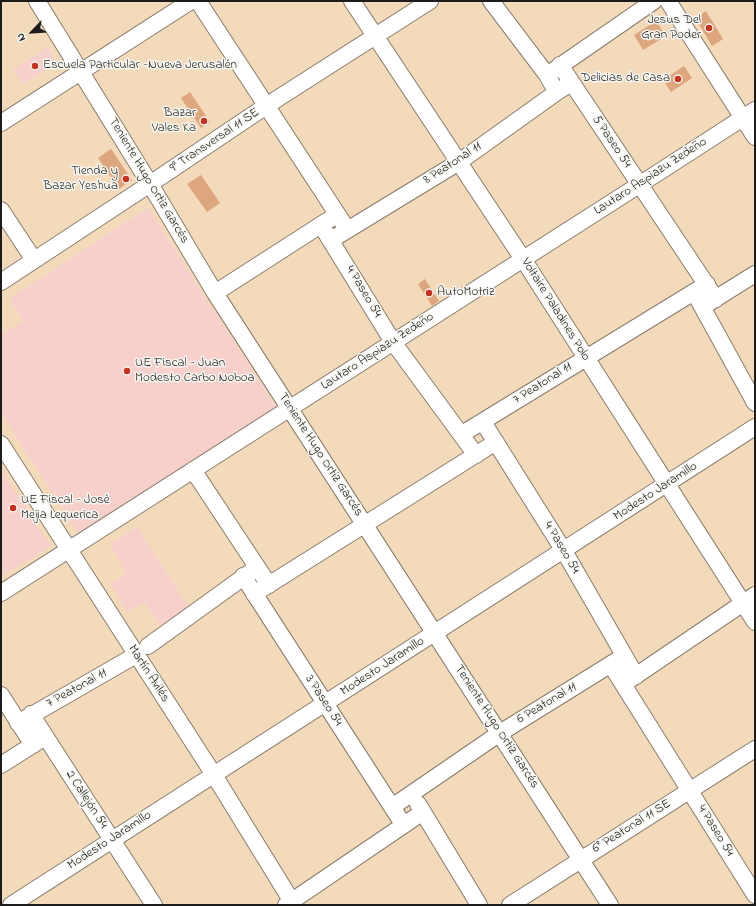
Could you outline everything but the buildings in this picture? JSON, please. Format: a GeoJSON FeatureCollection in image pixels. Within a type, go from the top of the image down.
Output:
{"type":"FeatureCollection","features":[{"type":"Feature","properties":{"kind":"street","name":"Teniente Hugo Ortiz Garcés"},"geometry":{"type":"LineString","coordinates":[[36,1],[150,184],[215,293],[610,905]]}},
{"type":"Feature","properties":{"kind":"street"},"geometry":{"type":"LineString","coordinates":[[198,1],[347,229]]}},
{"type":"Feature","properties":{"kind":"street","name":"Voltaire Paladines Polo"},"geometry":{"type":"LineString","coordinates":[[352,1],[523,259],[667,485],[749,599],[755,622]]}},
{"type":"Feature","properties":{"kind":"street","name":"9° Transversal 11 SE"},"geometry":{"type":"LineString","coordinates":[[1,282],[266,106],[430,1]]}},
{"type":"Feature","properties":{"kind":"street"},"geometry":{"type":"LineString","coordinates":[[491,1],[547,75],[557,92]]}},
{"type":"Feature","properties":{"kind":"street"},"geometry":{"type":"LineString","coordinates":[[547,75],[654,1]]}},
{"type":"Feature","properties":{"kind":"street"},"geometry":{"type":"LineString","coordinates":[[668,1],[749,114],[755,137]]}},
{"type":"Feature","properties":{"kind":"street"},"geometry":{"type":"LineString","coordinates":[[1,123],[81,72],[184,3]]}},
{"type":"Feature","properties":{"kind":"street","name":"5 Paseo 54"},"geometry":{"type":"LineString","coordinates":[[560,66],[639,186],[710,303],[755,403]]}},
{"type":"Feature","properties":{"kind":"street","name":"8 Peatonal 11"},"geometry":{"type":"LineString","coordinates":[[331,240],[459,162],[557,92],[572,83]]}},
{"type":"Feature","properties":{"kind":"street","name":"Lautaro Aspiazu Zedeño"},"geometry":{"type":"LineString","coordinates":[[1,593],[639,186],[749,114]]}},
{"type":"Feature","properties":{"kind":"street"},"geometry":{"type":"LineString","coordinates":[[1,210],[34,260]]}},
{"type":"Feature","properties":{"kind":"street"},"geometry":{"type":"LineString","coordinates":[[215,293],[337,214]]}},
{"type":"Feature","properties":{"kind":"street","name":"4 Paseo 54"},"geometry":{"type":"LineString","coordinates":[[321,225],[393,342],[476,455]]}},
{"type":"Feature","properties":{"kind":"street"},"geometry":{"type":"LineString","coordinates":[[710,303],[755,274]]}},
{"type":"Feature","properties":{"kind":"street","name":"7 Peatonal 11"},"geometry":{"type":"LineString","coordinates":[[462,434],[701,288]]}},
{"type":"Feature","properties":{"kind":"street","name":"4 Paseo 54"},"geometry":{"type":"LineString","coordinates":[[483,422],[564,551],[617,660],[630,680],[690,791],[755,894]]}},
{"type":"Feature","properties":{"kind":"street","name":"Modesto Jaramillo"},"geometry":{"type":"LineString","coordinates":[[11,905],[755,428]]}},
{"type":"Feature","properties":{"kind":"street"},"geometry":{"type":"LineString","coordinates":[[254,594],[496,442]]}},
{"type":"Feature","properties":{"kind":"street","name":"Martín Avilés"},"geometry":{"type":"LineString","coordinates":[[1,444],[69,550],[142,651],[291,904]]}},
{"type":"Feature","properties":{"kind":"street"},"geometry":{"type":"LineString","coordinates":[[193,470],[269,585]]}},
{"type":"Feature","properties":{"kind":"street","name":"7 Peatonal 11"},"geometry":{"type":"LineString","coordinates":[[25,718],[142,651],[257,567]]}},
{"type":"Feature","properties":{"kind":"street","name":"3 Paseo 54"},"geometry":{"type":"LineString","coordinates":[[243,576],[403,824]]}},
{"type":"Feature","properties":{"kind":"street"},"geometry":{"type":"LineString","coordinates":[[630,680],[749,599]]}},
{"type":"Feature","properties":{"kind":"street","name":"6 Peatonal 11"},"geometry":{"type":"LineString","coordinates":[[392,807],[500,733],[617,660]]}},
{"type":"Feature","properties":{"kind":"street","name":"2 Callejón 54"},"geometry":{"type":"LineString","coordinates":[[1,695],[25,718],[39,741],[112,840],[154,905]]}},
{"type":"Feature","properties":{"kind":"street"},"geometry":{"type":"LineString","coordinates":[[1,765],[39,741]]}},
{"type":"Feature","properties":{"kind":"street","name":"6° Peatonal 11 SE"},"geometry":{"type":"LineString","coordinates":[[510,905],[755,749]]}},
{"type":"Feature","properties":{"kind":"street"},"geometry":{"type":"LineString","coordinates":[[412,794],[479,905]]}},
{"type":"Feature","properties":{"kind":"street"},"geometry":{"type":"LineString","coordinates":[[291,904],[403,824],[423,812]]}},
{"type":"Feature","properties":{"kind":"shaded area","name":"Escuela Particular -Nueva Jerusalén"},"geometry":{"type":"Polygon","coordinates":[[[48,47],[57,63],[23,84],[13,69],[48,47]]]}},
{"type":"Feature","properties":{"kind":"shaded area","name":"UE Fiscal - Juan Modesto Carbo Noboa"},"geometry":{"type":"Polygon","coordinates":[[[148,208],[276,407],[79,534],[1,413],[1,335],[23,321],[9,299],[148,208]]]}},
{"type":"Feature","properties":{"kind":"shaded area","name":"UE Fiscal - José Mejia Lequerica"},"geometry":{"type":"Polygon","coordinates":[[[1,470],[51,546],[1,577],[1,470]]]}},
{"type":"Feature","properties":{"kind":"shaded area"},"geometry":{"type":"Polygon","coordinates":[[[137,527],[191,611],[162,629],[145,602],[127,612],[111,584],[126,574],[110,545],[137,527]]]}},
{"type":"Feature","properties":{"kind":"place","name":"Jesus Del Gran Poder"},"geometry":{"type":"Point","coordinates":[709,28]}},
{"type":"Feature","properties":{"kind":"place","name":"Escuela Particular -Nueva Jerusalén"},"geometry":{"type":"Point","coordinates":[35,66]}},
{"type":"Feature","properties":{"kind":"place","name":"Delicias de Casa"},"geometry":{"type":"Point","coordinates":[678,79]}},
{"type":"Feature","properties":{"kind":"place","name":"Bazar Vales Ka"},"geometry":{"type":"Point","coordinates":[204,121]}},
{"type":"Feature","properties":{"kind":"place","name":"Tienda y Bazar Yeshua"},"geometry":{"type":"Point","coordinates":[126,179]}},
{"type":"Feature","properties":{"kind":"place","name":"AutoMotriz"},"geometry":{"type":"Point","coordinates":[429,293]}},
{"type":"Feature","properties":{"kind":"place","name":"UE Fiscal - Juan Modesto Carbo Noboa"},"geometry":{"type":"Point","coordinates":[127,371]}},
{"type":"Feature","properties":{"kind":"place","name":"UE Fiscal - José Mejia Lequerica"},"geometry":{"type":"Point","coordinates":[13,508]}}]}
